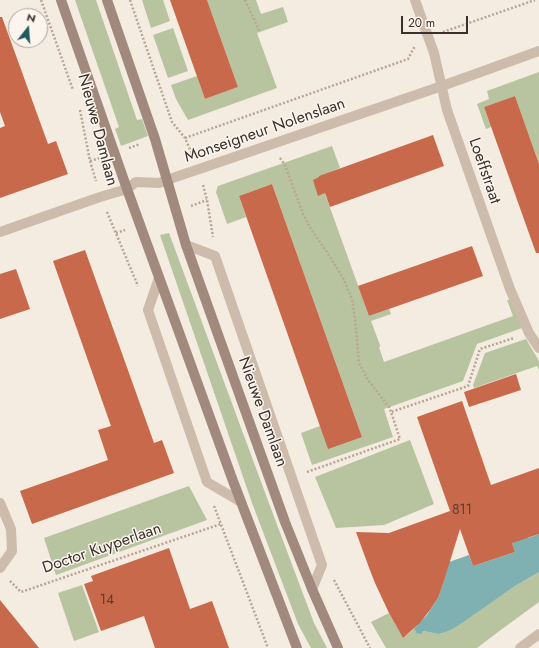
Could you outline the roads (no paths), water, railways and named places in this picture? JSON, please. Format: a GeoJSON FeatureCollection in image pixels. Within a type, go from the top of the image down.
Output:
{"type":"FeatureCollection","features":[{"type":"Feature","properties":{"kind":"street","name":"Nieuwe Damlaan"},"geometry":{"type":"LineString","coordinates":[[61,0],[159,278],[241,502],[297,648]]}},
{"type":"Feature","properties":{"kind":"street","name":"Nieuwe Damlaan"},"geometry":{"type":"LineString","coordinates":[[107,0],[155,139],[186,245],[285,522],[338,648]]}},
{"type":"Feature","properties":{"kind":"street","name":"Loeffstraat"},"geometry":{"type":"LineString","coordinates":[[415,0],[434,53],[447,110],[510,288],[529,333],[539,348]]}},
{"type":"Feature","properties":{"kind":"street","name":"Monseigneur Nolenslaan"},"geometry":{"type":"LineString","coordinates":[[0,232],[127,189],[136,182],[159,183],[442,86],[539,51]]}},
{"type":"Feature","properties":{"kind":"street","name":"Nieuwe Damlaan"},"geometry":{"type":"LineString","coordinates":[[186,245],[215,256],[322,565],[312,589]]}},
{"type":"Feature","properties":{"kind":"street"},"geometry":{"type":"LineString","coordinates":[[159,278],[148,310],[207,482],[241,502]]}},
{"type":"Feature","properties":{"kind":"street"},"geometry":{"type":"LineString","coordinates":[[0,503],[11,529],[12,551],[3,572]]}},
{"type":"Feature","properties":{"kind":"street"},"geometry":{"type":"LineString","coordinates":[[520,648],[539,634]]}},
{"type":"Feature","properties":{"kind":"water"},"geometry":{"type":"Polygon","coordinates":[[[539,534],[539,572],[515,586],[449,631],[439,634],[423,631],[422,634],[416,633],[416,631],[413,630],[427,615],[438,598],[449,562],[469,555],[473,566],[515,552],[511,540],[527,535],[528,538],[539,534]]]}}]}
